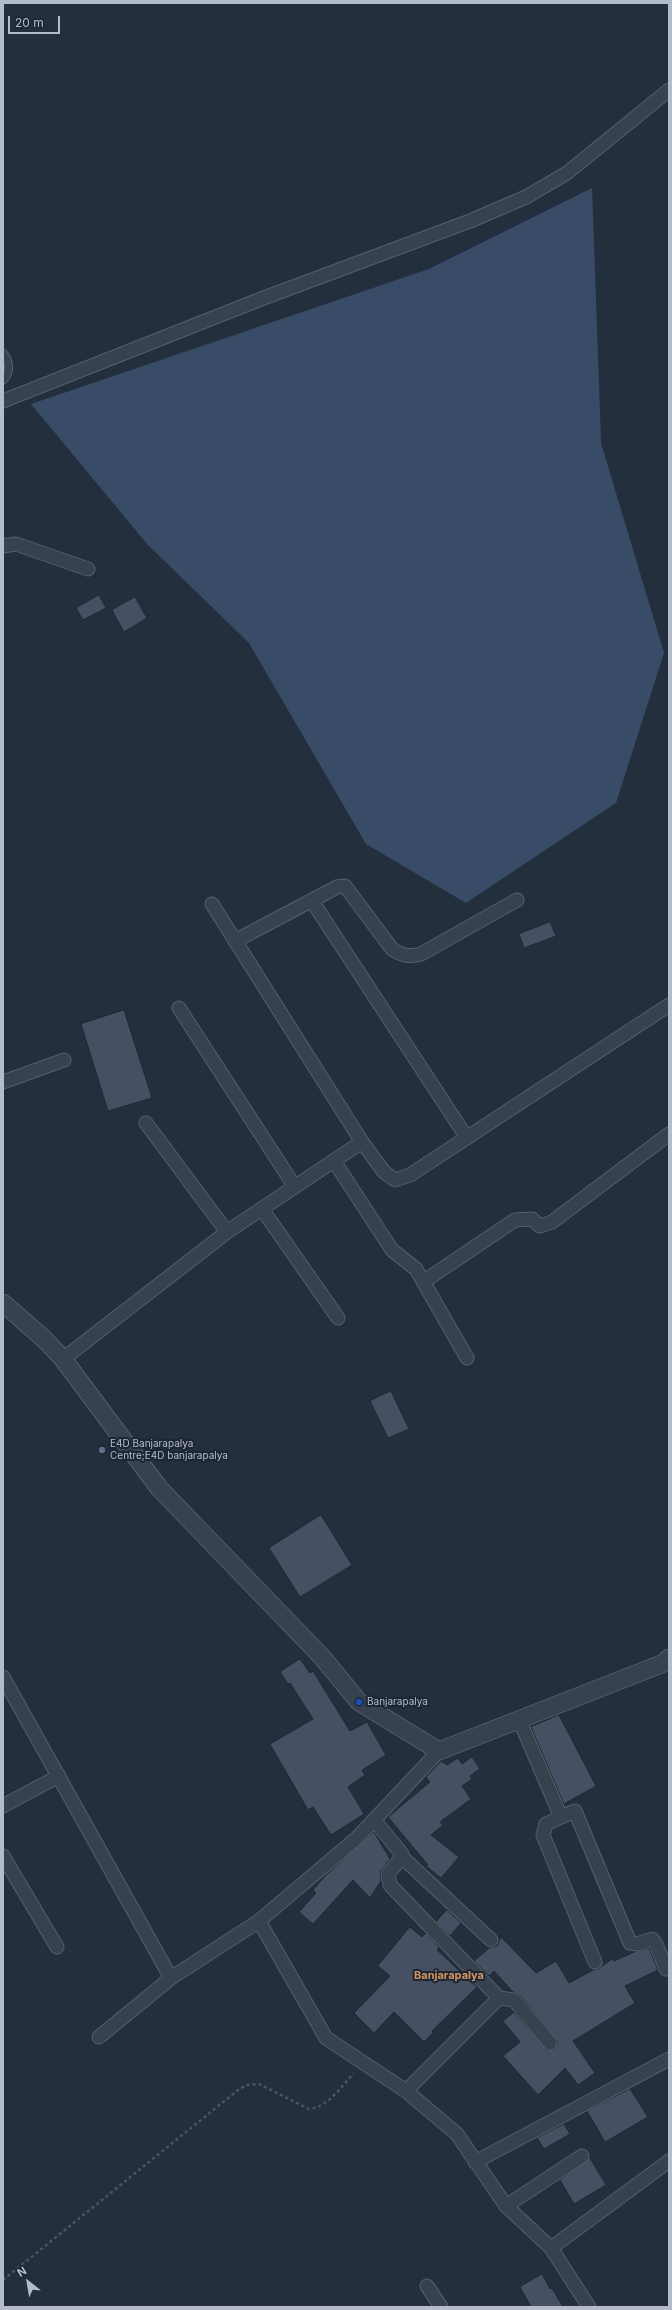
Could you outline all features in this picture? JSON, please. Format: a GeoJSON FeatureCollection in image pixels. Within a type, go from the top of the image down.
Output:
{"type":"FeatureCollection","features":[{"type":"Feature","properties":{"kind":"street"},"geometry":{"type":"LineString","coordinates":[[3,401],[254,302],[470,221],[526,197],[567,173],[669,90]]}},
{"type":"Feature","properties":{"kind":"street"},"geometry":{"type":"LineString","coordinates":[[3,546],[16,544],[88,569]]}},
{"type":"Feature","properties":{"kind":"street"},"geometry":{"type":"LineString","coordinates":[[235,941],[337,887],[345,886],[392,949],[402,955],[411,957],[421,954],[517,900]]}},
{"type":"Feature","properties":{"kind":"street"},"geometry":{"type":"LineString","coordinates":[[312,901],[467,1138]]}},
{"type":"Feature","properties":{"kind":"street"},"geometry":{"type":"LineString","coordinates":[[212,904],[362,1142],[384,1172],[395,1180],[410,1175],[669,1005]]}},
{"type":"Feature","properties":{"kind":"street"},"geometry":{"type":"LineString","coordinates":[[179,1008],[295,1187]]}},
{"type":"Feature","properties":{"kind":"street"},"geometry":{"type":"LineString","coordinates":[[3,1082],[64,1060]]}},
{"type":"Feature","properties":{"kind":"street"},"geometry":{"type":"LineString","coordinates":[[146,1123],[227,1232]]}},
{"type":"Feature","properties":{"kind":"street"},"geometry":{"type":"LineString","coordinates":[[423,1282],[515,1220],[532,1219],[540,1226],[552,1222],[669,1134]]}},
{"type":"Feature","properties":{"kind":"street"},"geometry":{"type":"LineString","coordinates":[[63,1359],[227,1232],[362,1142]]}},
{"type":"Feature","properties":{"kind":"street"},"geometry":{"type":"LineString","coordinates":[[334,1161],[392,1250],[412,1265],[467,1358]]}},
{"type":"Feature","properties":{"kind":"street"},"geometry":{"type":"LineString","coordinates":[[262,1209],[338,1318]]}},
{"type":"Feature","properties":{"kind":"street"},"geometry":{"type":"LineString","coordinates":[[3,1303],[44,1339],[63,1359],[160,1488],[322,1657],[360,1702],[439,1751]]}},
{"type":"Feature","properties":{"kind":"street"},"geometry":{"type":"LineString","coordinates":[[99,2038],[171,1978],[260,1922],[357,1838],[439,1751],[664,1663],[669,1658]]}},
{"type":"Feature","properties":{"kind":"street"},"geometry":{"type":"LineString","coordinates":[[3,1677],[171,1978]]}},
{"type":"Feature","properties":{"kind":"street"},"geometry":{"type":"LineString","coordinates":[[519,1720],[560,1817]]}},
{"type":"Feature","properties":{"kind":"street"},"geometry":{"type":"LineString","coordinates":[[3,1806],[59,1776]]}},
{"type":"Feature","properties":{"kind":"street"},"geometry":{"type":"LineString","coordinates":[[595,1962],[543,1835],[546,1824],[576,1811],[630,1943],[637,1944],[652,1940],[656,1944],[666,1969]]}},
{"type":"Feature","properties":{"kind":"street"},"geometry":{"type":"LineString","coordinates":[[374,1820],[402,1851],[402,1857],[388,1874],[390,1885],[499,1998],[514,2000],[550,2043]]}},
{"type":"Feature","properties":{"kind":"street"},"geometry":{"type":"LineString","coordinates":[[3,1856],[57,1947]]}},
{"type":"Feature","properties":{"kind":"street"},"geometry":{"type":"LineString","coordinates":[[402,1857],[491,1940]]}},
{"type":"Feature","properties":{"kind":"street"},"geometry":{"type":"LineString","coordinates":[[260,1922],[326,2038],[363,2064],[406,2091],[457,2134],[506,2206],[551,2248],[589,2307]]}},
{"type":"Feature","properties":{"kind":"street"},"geometry":{"type":"LineString","coordinates":[[406,2091],[499,1998]]}},
{"type":"Feature","properties":{"kind":"street"},"geometry":{"type":"LineString","coordinates":[[475,2162],[669,2059]]}},
{"type":"Feature","properties":{"kind":"street"},"geometry":{"type":"LineString","coordinates":[[506,2206],[582,2156]]}},
{"type":"Feature","properties":{"kind":"street"},"geometry":{"type":"LineString","coordinates":[[551,2248],[669,2161]]}},
{"type":"Feature","properties":{"kind":"street"},"geometry":{"type":"LineString","coordinates":[[427,2286],[441,2307]]}},
{"type":"Feature","properties":{"kind":"lane"},"geometry":{"type":"LineString","coordinates":[[3,353],[8,362],[9,370],[3,380]]}},
{"type":"Feature","properties":{"kind":"path"},"geometry":{"type":"LineString","coordinates":[[3,2280],[247,2084],[260,2084],[309,2109],[317,2108],[328,2101],[363,2064]]}},
{"type":"Feature","properties":{"kind":"water"},"geometry":{"type":"Polygon","coordinates":[[[592,188],[601,443],[664,653],[616,803],[466,903],[366,844],[249,643],[148,545],[31,404],[429,269],[592,188]]]}},
{"type":"Feature","properties":{"kind":"building"},"geometry":{"type":"Polygon","coordinates":[[[99,595],[106,608],[83,620],[76,608],[99,595]]]}},
{"type":"Feature","properties":{"kind":"building"},"geometry":{"type":"Polygon","coordinates":[[[135,597],[147,618],[124,632],[112,610],[135,597]]]}},
{"type":"Feature","properties":{"kind":"building"},"geometry":{"type":"Polygon","coordinates":[[[550,922],[556,936],[524,948],[519,934],[550,922]]]}},
{"type":"Feature","properties":{"kind":"building"},"geometry":{"type":"Polygon","coordinates":[[[124,1010],[152,1098],[108,1111],[81,1024],[124,1010]]]}},
{"type":"Feature","properties":{"kind":"building"},"geometry":{"type":"Polygon","coordinates":[[[391,1391],[409,1429],[388,1438],[370,1401],[391,1391]]]}},
{"type":"Feature","properties":{"kind":"building"},"geometry":{"type":"Polygon","coordinates":[[[321,1515],[352,1565],[300,1597],[269,1548],[321,1515]]]}},
{"type":"Feature","properties":{"kind":"building"},"geometry":{"type":"Polygon","coordinates":[[[300,1659],[310,1673],[313,1671],[350,1731],[367,1722],[386,1755],[362,1770],[365,1775],[348,1787],[364,1814],[331,1835],[313,1807],[308,1810],[270,1744],[313,1719],[290,1683],[288,1684],[280,1672],[300,1659]]]}},
{"type":"Feature","properties":{"kind":"building"},"geometry":{"type":"Polygon","coordinates":[[[559,1715],[596,1786],[564,1804],[531,1727],[559,1715]]]}},
{"type":"Feature","properties":{"kind":"building"},"geometry":{"type":"Polygon","coordinates":[[[472,1757],[480,1769],[470,1776],[472,1779],[462,1786],[471,1799],[440,1822],[443,1825],[431,1835],[459,1857],[441,1878],[426,1866],[428,1865],[388,1817],[430,1782],[426,1777],[441,1761],[447,1765],[458,1758],[462,1764],[472,1757]]]}},
{"type":"Feature","properties":{"kind":"building"},"geometry":{"type":"Polygon","coordinates":[[[374,1832],[390,1859],[380,1872],[381,1881],[370,1898],[353,1880],[313,1924],[299,1912],[316,1893],[313,1890],[325,1876],[374,1832]]]}},
{"type":"Feature","properties":{"kind":"building"},"geometry":{"type":"Polygon","coordinates":[[[447,1910],[461,1923],[450,1936],[436,1922],[447,1910]]]}},
{"type":"Feature","properties":{"kind":"building"},"geometry":{"type":"Polygon","coordinates":[[[410,1927],[422,1937],[426,1933],[439,1947],[437,1950],[477,1987],[432,2031],[433,2033],[424,2042],[394,2012],[374,2033],[354,2013],[390,1976],[378,1966],[410,1927]]]}},
{"type":"Feature","properties":{"kind":"building"},"geometry":{"type":"Polygon","coordinates":[[[501,1937],[536,1973],[556,1961],[569,1983],[593,1970],[598,1969],[612,1959],[614,1961],[634,1952],[649,1948],[658,1970],[625,1986],[635,2003],[573,2041],[595,2073],[578,2085],[565,2068],[538,2095],[503,2056],[520,2042],[503,2021],[514,2012],[547,2050],[555,2049],[558,2042],[520,1995],[513,1992],[494,1971],[489,1976],[474,1961],[489,1948],[497,1946],[501,1937]]]}},
{"type":"Feature","properties":{"kind":"building"},"geometry":{"type":"Polygon","coordinates":[[[630,2089],[648,2117],[605,2142],[587,2111],[630,2089]]]}},
{"type":"Feature","properties":{"kind":"building"},"geometry":{"type":"Polygon","coordinates":[[[564,2124],[570,2134],[544,2149],[537,2138],[564,2124]]]}},
{"type":"Feature","properties":{"kind":"building"},"geometry":{"type":"Polygon","coordinates":[[[590,2158],[606,2185],[574,2204],[560,2180],[590,2158]]]}},
{"type":"Feature","properties":{"kind":"building"},"geometry":{"type":"Polygon","coordinates":[[[542,2274],[550,2289],[552,2288],[563,2307],[531,2307],[520,2287],[542,2274]]]}},
{"type":"Feature","properties":{"kind":"place","name":"E4D Banjarapalya Centre;E4D banjarapalya"},"geometry":{"type":"Point","coordinates":[102,1450]}},
{"type":"Feature","properties":{"kind":"place","name":"Banjarapalya"},"geometry":{"type":"Point","coordinates":[359,1702]}},
{"type":"Feature","properties":{"kind":"district","name":"Banjarapalya"},"geometry":{"type":"Point","coordinates":[449,1976]}}]}
